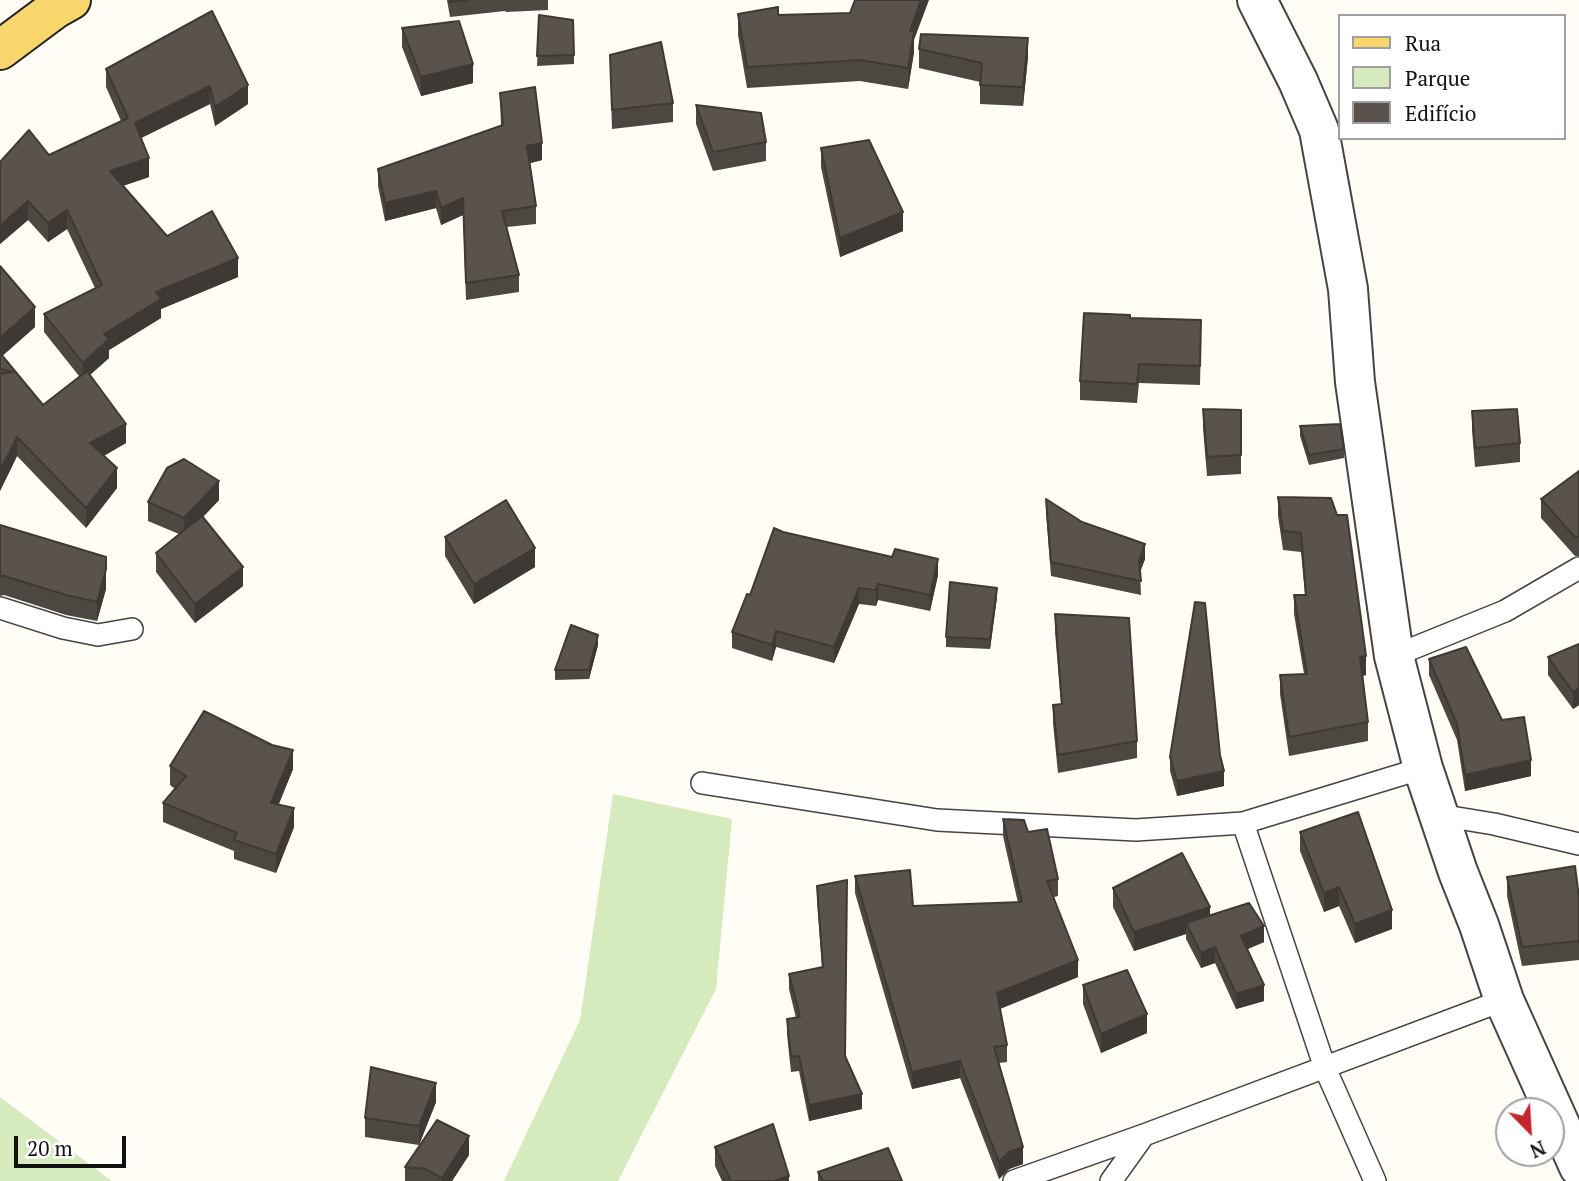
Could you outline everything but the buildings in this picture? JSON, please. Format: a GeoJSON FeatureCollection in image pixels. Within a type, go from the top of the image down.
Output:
{"type":"FeatureCollection","features":[{"type":"Feature","properties":{"kind":"main road"},"geometry":{"type":"LineString","coordinates":[[0,50],[71,0]]}},
{"type":"Feature","properties":{"kind":"street"},"geometry":{"type":"LineString","coordinates":[[1257,0],[1320,130],[1348,289],[1355,382],[1394,656],[1423,768],[1504,1000],[1579,1167]]}},
{"type":"Feature","properties":{"kind":"lane"},"geometry":{"type":"LineString","coordinates":[[1394,656],[1505,611],[1579,568]]}},
{"type":"Feature","properties":{"kind":"lane"},"geometry":{"type":"LineString","coordinates":[[0,608],[64,628],[98,635],[132,629]]}},
{"type":"Feature","properties":{"kind":"lane"},"geometry":{"type":"LineString","coordinates":[[702,783],[937,820],[1136,830],[1243,822],[1423,768]]}},
{"type":"Feature","properties":{"kind":"lane"},"geometry":{"type":"LineString","coordinates":[[1439,815],[1494,824],[1579,844]]}},
{"type":"Feature","properties":{"kind":"lane"},"geometry":{"type":"LineString","coordinates":[[1243,822],[1325,1068],[1375,1181]]}},
{"type":"Feature","properties":{"kind":"lane"},"geometry":{"type":"LineString","coordinates":[[1014,1181],[1504,1000]]}},
{"type":"Feature","properties":{"kind":"lane"},"geometry":{"type":"LineString","coordinates":[[1111,1181],[1144,1135]]}},
{"type":"Feature","properties":{"kind":"green space"},"geometry":{"type":"Polygon","coordinates":[[[613,794],[732,819],[716,989],[618,1181],[504,1181],[580,1020],[613,794]]]}},
{"type":"Feature","properties":{"kind":"green space"},"geometry":{"type":"Polygon","coordinates":[[[0,1097],[112,1181],[0,1181],[0,1097]]]}}]}
